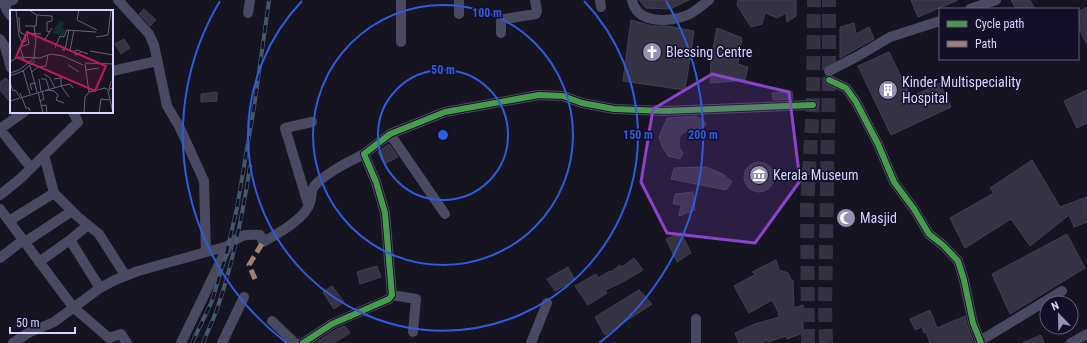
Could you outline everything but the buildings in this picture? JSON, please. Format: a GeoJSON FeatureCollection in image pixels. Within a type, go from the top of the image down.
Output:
{"type":"FeatureCollection","features":[{"type":"Feature","properties":{"kind":"street"},"geometry":{"type":"LineString","coordinates":[[10,15],[4,3],[13,0]]}},
{"type":"Feature","properties":{"kind":"street"},"geometry":{"type":"LineString","coordinates":[[118,0],[149,34],[154,45],[167,106],[204,181],[206,252]]}},
{"type":"Feature","properties":{"kind":"street"},"geometry":{"type":"LineString","coordinates":[[248,13],[250,0]]}},
{"type":"Feature","properties":{"kind":"street"},"geometry":{"type":"LineString","coordinates":[[401,0],[401,42]]}},
{"type":"Feature","properties":{"kind":"street"},"geometry":{"type":"LineString","coordinates":[[459,0],[459,14]]}},
{"type":"Feature","properties":{"kind":"street"},"geometry":{"type":"LineString","coordinates":[[502,33],[501,21],[504,19],[536,14],[537,11],[535,0]]}},
{"type":"Feature","properties":{"kind":"street"},"geometry":{"type":"LineString","coordinates":[[632,0],[633,5],[641,16],[660,21],[687,16],[709,0]]}},
{"type":"Feature","properties":{"kind":"street"},"geometry":{"type":"LineString","coordinates":[[973,8],[996,0]]}},
{"type":"Feature","properties":{"kind":"street"},"geometry":{"type":"LineString","coordinates":[[939,21],[890,37],[829,75],[846,88],[856,102],[878,144],[894,182],[914,209],[929,234],[944,246],[958,261],[964,280],[973,323],[981,342],[1062,291]]}},
{"type":"Feature","properties":{"kind":"street"},"geometry":{"type":"LineString","coordinates":[[0,39],[5,47],[10,64]]}},
{"type":"Feature","properties":{"kind":"street"},"geometry":{"type":"LineString","coordinates":[[113,71],[157,61]]}},
{"type":"Feature","properties":{"kind":"street"},"geometry":{"type":"LineString","coordinates":[[181,343],[228,246],[237,237],[250,234],[260,235],[263,242],[278,235],[300,217],[309,206],[311,191],[316,184],[346,163],[364,154],[390,134],[445,112],[539,95],[563,96],[582,103],[614,109],[664,111],[813,105]]}},
{"type":"Feature","properties":{"kind":"street"},"geometry":{"type":"LineString","coordinates":[[23,113],[0,129],[30,168]]}},
{"type":"Feature","properties":{"kind":"street"},"geometry":{"type":"LineString","coordinates":[[0,195],[20,179],[78,122],[74,113]]}},
{"type":"Feature","properties":{"kind":"street"},"geometry":{"type":"LineString","coordinates":[[309,206],[285,128],[312,122]]}},
{"type":"Feature","properties":{"kind":"street"},"geometry":{"type":"LineString","coordinates":[[390,134],[445,214]]}},
{"type":"Feature","properties":{"kind":"street"},"geometry":{"type":"LineString","coordinates":[[303,343],[332,324],[389,299],[392,295],[386,213],[376,182],[364,154]]}},
{"type":"Feature","properties":{"kind":"street"},"geometry":{"type":"LineString","coordinates":[[44,155],[54,193],[99,234],[125,276]]}},
{"type":"Feature","properties":{"kind":"street"},"geometry":{"type":"LineString","coordinates":[[9,221],[54,193]]}},
{"type":"Feature","properties":{"kind":"street"},"geometry":{"type":"LineString","coordinates":[[0,209],[73,307],[109,338],[121,334],[127,343]]}},
{"type":"Feature","properties":{"kind":"street"},"geometry":{"type":"LineString","coordinates":[[0,258],[72,211]]}},
{"type":"Feature","properties":{"kind":"street"},"geometry":{"type":"LineString","coordinates":[[39,262],[88,225]]}},
{"type":"Feature","properties":{"kind":"street"},"geometry":{"type":"LineString","coordinates":[[70,240],[100,288]]}},
{"type":"Feature","properties":{"kind":"street"},"geometry":{"type":"LineString","coordinates":[[13,343],[28,333],[54,322],[100,288],[125,276],[228,246]]}},
{"type":"Feature","properties":{"kind":"street"},"geometry":{"type":"LineString","coordinates":[[392,295],[416,299],[412,332]]}},
{"type":"Feature","properties":{"kind":"street"},"geometry":{"type":"LineString","coordinates":[[222,343],[244,297]]}},
{"type":"Feature","properties":{"kind":"street"},"geometry":{"type":"LineString","coordinates":[[531,343],[548,303]]}},
{"type":"Feature","properties":{"kind":"street"},"geometry":{"type":"LineString","coordinates":[[696,319],[696,343]]}},
{"type":"Feature","properties":{"kind":"street"},"geometry":{"type":"LineString","coordinates":[[272,321],[295,343]]}},
{"type":"Feature","properties":{"kind":"street"},"geometry":{"type":"LineString","coordinates":[[1071,343],[1087,334]]}},
{"type":"Feature","properties":{"kind":"highlighted area"},"geometry":{"type":"Polygon","coordinates":[[[712,74],[789,92],[800,181],[755,243],[667,233],[641,182],[653,109],[712,74]]]}},
{"type":"Feature","properties":{"kind":"tunnel"},"geometry":{"type":"LineString","coordinates":[[808,343],[807,206],[813,105],[814,0]]}},
{"type":"Feature","properties":{"kind":"tunnel"},"geometry":{"type":"LineString","coordinates":[[826,343],[825,307],[829,0]]}},
{"type":"Feature","properties":{"kind":"railway"},"geometry":{"type":"LineString","coordinates":[[192,343],[212,301],[227,251],[237,208],[255,101],[269,0]]}},
{"type":"Feature","properties":{"kind":"railway"},"geometry":{"type":"LineString","coordinates":[[203,343],[217,308],[234,253],[250,166]]}},
{"type":"Feature","properties":{"kind":"marked path"},"geometry":{"type":"LineString","coordinates":[[255,279],[249,265],[263,242]]}},
{"type":"Feature","properties":{"kind":"cycle path"},"geometry":{"type":"LineString","coordinates":[[829,80],[846,88],[856,102],[878,144],[894,182],[914,209],[929,234],[944,246],[958,261],[964,280],[973,323],[981,343]]}},
{"type":"Feature","properties":{"kind":"cycle path"},"geometry":{"type":"LineString","coordinates":[[303,343],[332,324],[389,299],[392,295],[385,213],[376,182],[364,154],[390,134],[445,112],[539,95],[563,96],[582,103],[614,109],[664,111],[813,105]]}},
{"type":"Feature","properties":{"kind":"place","name":"Blessing Centre"},"geometry":{"type":"Point","coordinates":[652,52]}},
{"type":"Feature","properties":{"kind":"place","name":"Kinder Multispeciality Hospital"},"geometry":{"type":"Point","coordinates":[888,90]}},
{"type":"Feature","properties":{"kind":"place","name":"Kerala Museum"},"geometry":{"type":"Point","coordinates":[759,175]}},
{"type":"Feature","properties":{"kind":"place","name":"Masjid"},"geometry":{"type":"Point","coordinates":[846,218]}}]}
